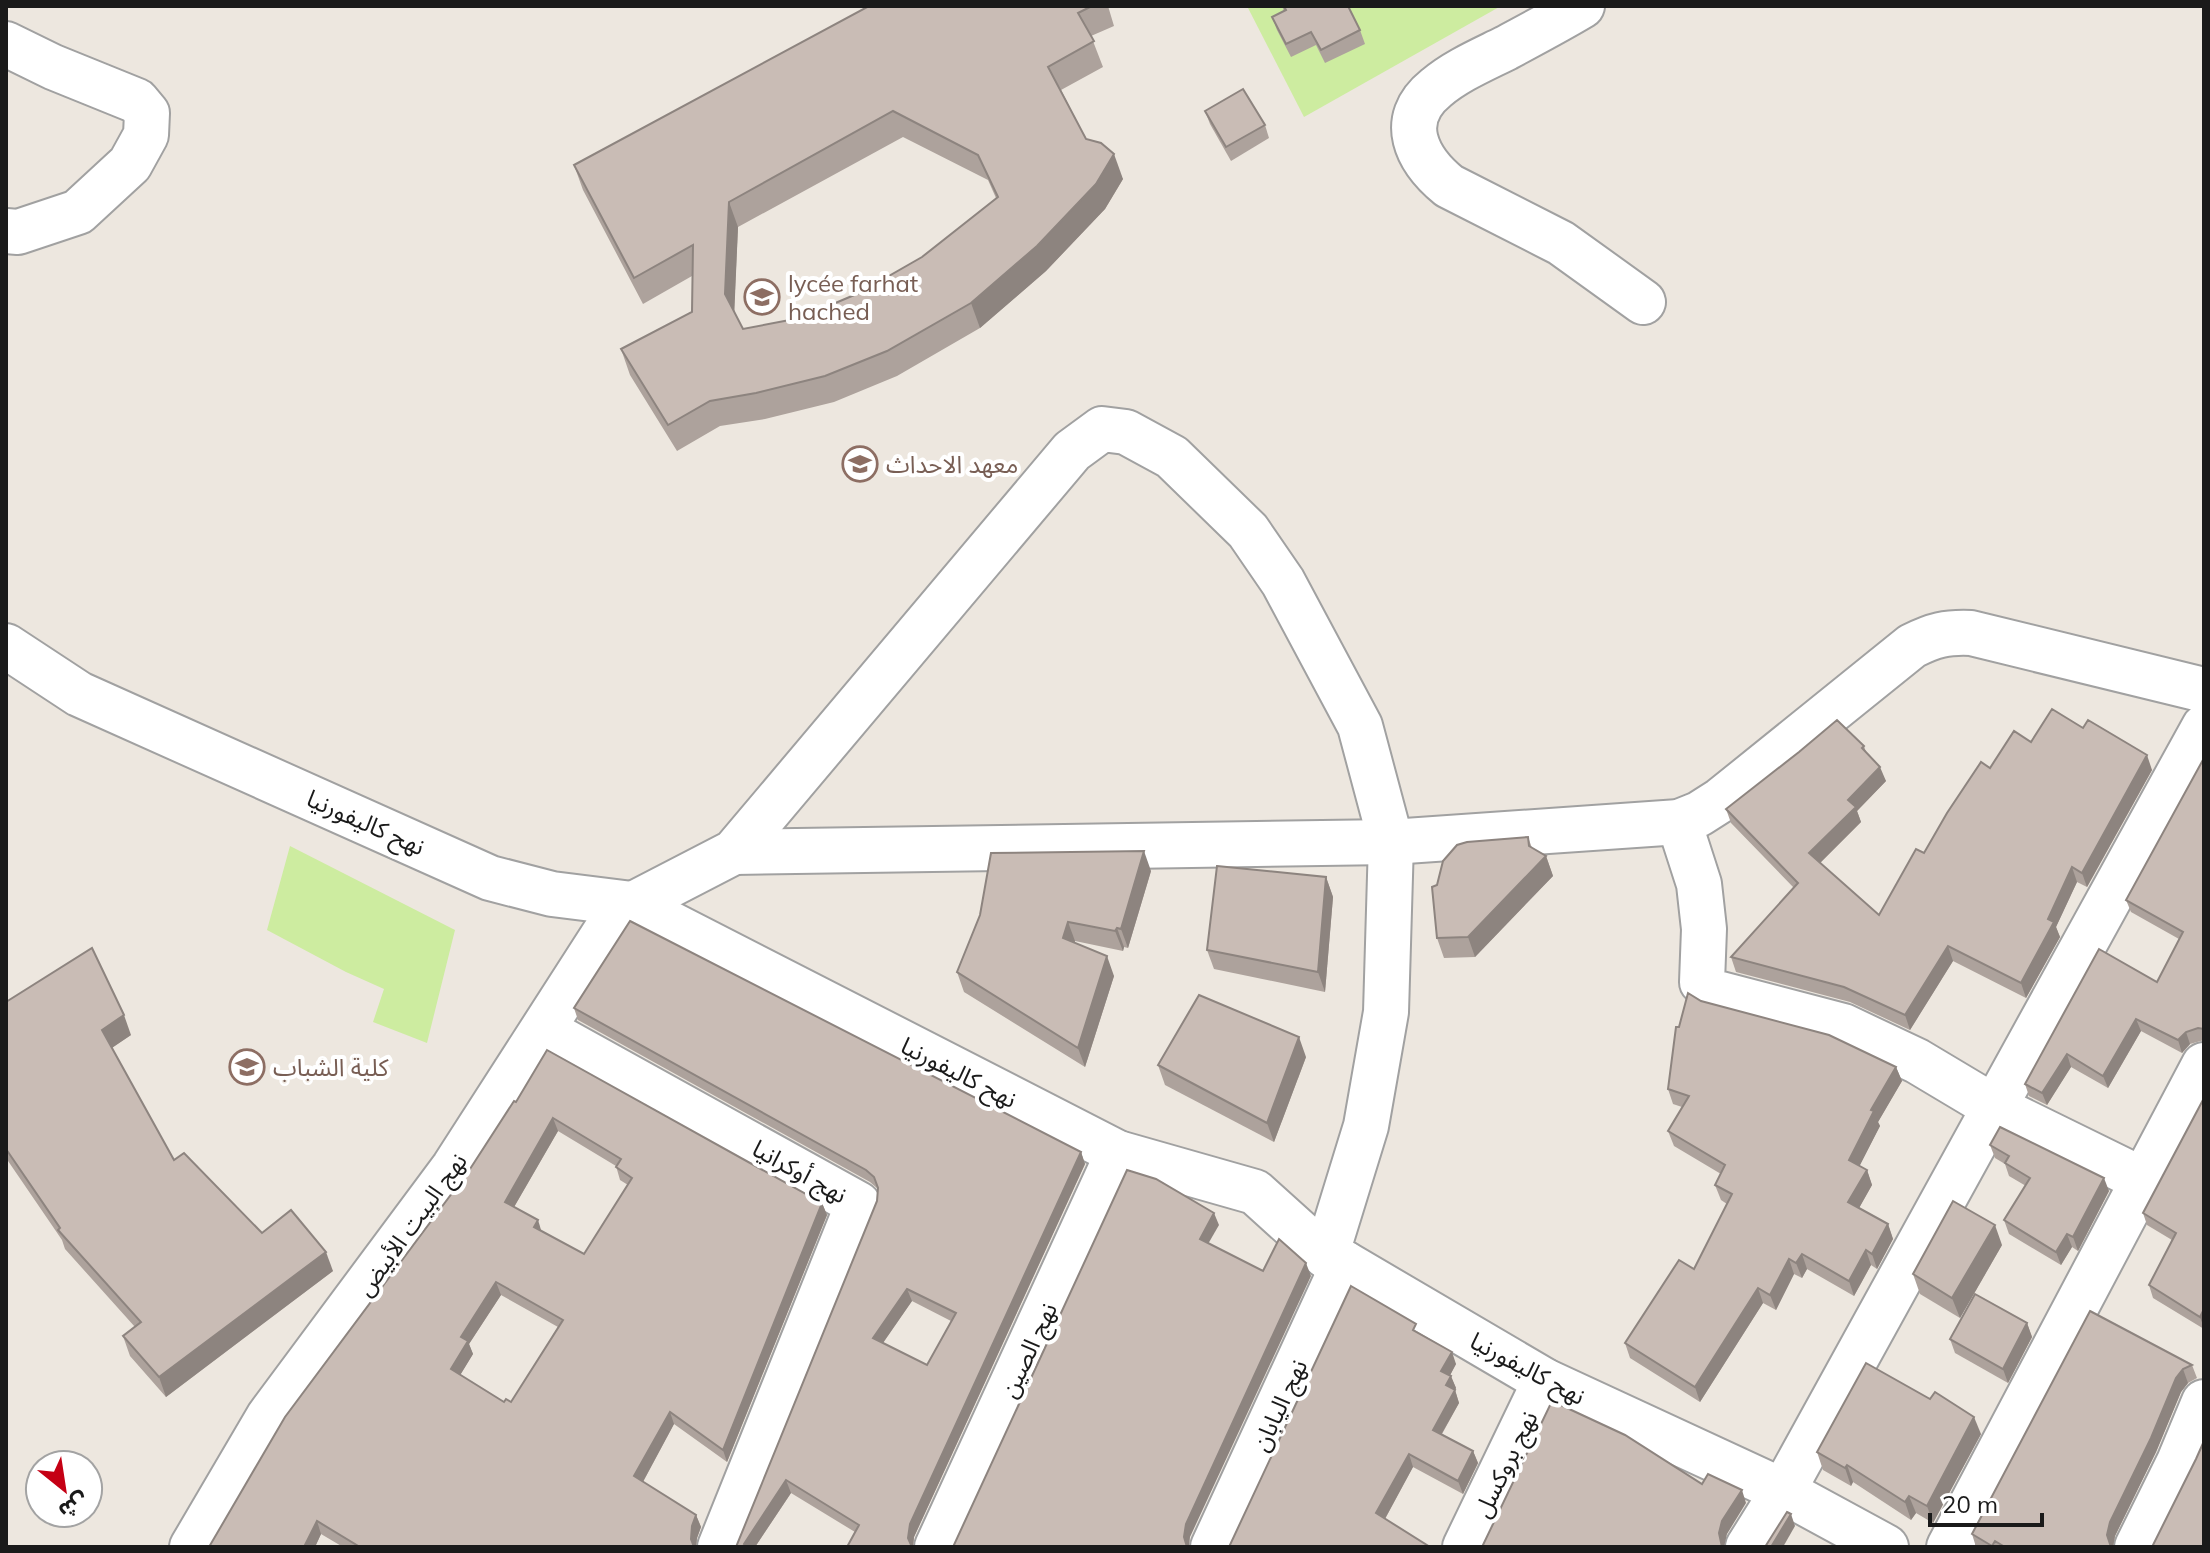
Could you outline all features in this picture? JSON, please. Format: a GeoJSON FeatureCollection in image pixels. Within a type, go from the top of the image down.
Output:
{"type":"FeatureCollection","features":[{"type":"Feature","properties":{"kind":"street"},"geometry":{"type":"LineString","coordinates":[[1582,6],[1434,89],[1422,103],[1414,120],[1414,138],[1419,153],[1434,174],[1449,186],[1561,243],[1643,302]]}},
{"type":"Feature","properties":{"kind":"street"},"geometry":{"type":"LineString","coordinates":[[6,44],[137,101],[147,113],[146,135],[130,164],[78,212],[18,232],[6,231]]}},
{"type":"Feature","properties":{"kind":"street","name":"نهج اليابان"},"geometry":{"type":"LineString","coordinates":[[734,852],[1072,451],[1102,429],[1126,432],[1172,457],[1248,531],[1283,582],[1360,726],[1391,842],[1386,1012],[1366,1126],[1335,1259],[1213,1547]]}},
{"type":"Feature","properties":{"kind":"street"},"geometry":{"type":"LineString","coordinates":[[632,904],[734,852],[1391,842],[1679,822],[1721,800],[1912,646],[1950,632],[1971,633],[2204,690]]}},
{"type":"Feature","properties":{"kind":"street","name":"نهح كاليفورنيا"},"geometry":{"type":"LineString","coordinates":[[6,646],[79,694],[490,878],[552,894],[632,904],[1118,1153],[1255,1192],[1335,1259],[1545,1381],[1783,1491],[1886,1547]]}},
{"type":"Feature","properties":{"kind":"street"},"geometry":{"type":"LineString","coordinates":[[1748,1547],[1783,1491],[2204,727]]}},
{"type":"Feature","properties":{"kind":"street"},"geometry":{"type":"LineString","coordinates":[[1679,822],[1699,884],[1704,929],[1702,982],[1713,992],[1843,1026],[1917,1061],[1994,1107],[2143,1180]]}},
{"type":"Feature","properties":{"kind":"street","name":"نهج البيت الأبيض"},"geometry":{"type":"LineString","coordinates":[[197,1545],[269,1416],[454,1167],[618,912],[632,904]]}},
{"type":"Feature","properties":{"kind":"street","name":"نهج أوكرانيا"},"geometry":{"type":"LineString","coordinates":[[544,1030],[858,1204],[720,1547]]}},
{"type":"Feature","properties":{"kind":"street"},"geometry":{"type":"LineString","coordinates":[[1949,1547],[2204,1065]]}},
{"type":"Feature","properties":{"kind":"street","name":"نهج الصين"},"geometry":{"type":"LineString","coordinates":[[937,1547],[1118,1153]]}},
{"type":"Feature","properties":{"kind":"street","name":"نهج بروكسل"},"geometry":{"type":"LineString","coordinates":[[1465,1547],[1545,1381]]}},
{"type":"Feature","properties":{"kind":"street"},"geometry":{"type":"LineString","coordinates":[[2137,1547],[2179,1462],[2204,1402]]}},
{"type":"Feature","properties":{"kind":"green space"},"geometry":{"type":"Polygon","coordinates":[[[1247,6],[1501,6],[1304,117],[1247,6]]]}},
{"type":"Feature","properties":{"kind":"green space"},"geometry":{"type":"Polygon","coordinates":[[[290,846],[455,930],[427,1043],[373,1022],[384,989],[267,930],[290,846]]]}},
{"type":"Feature","properties":{"kind":"building"},"geometry":{"type":"Polygon","coordinates":[[[869,6],[1092,6],[1078,13],[1094,41],[1048,67],[1086,139],[1101,143],[1114,154],[1096,184],[1037,246],[971,303],[887,351],[825,376],[710,401],[668,425],[621,349],[692,312],[693,245],[634,278],[574,165],[869,6]],[[893,111],[729,202],[725,294],[743,329],[800,318],[859,293],[922,257],[998,197],[978,155],[893,111]]]}},
{"type":"Feature","properties":{"kind":"building"},"geometry":{"type":"Polygon","coordinates":[[[1284,6],[1348,6],[1360,30],[1321,50],[1311,32],[1286,44],[1272,17],[1286,10],[1284,6]]]}},
{"type":"Feature","properties":{"kind":"building"},"geometry":{"type":"Polygon","coordinates":[[[1243,89],[1265,125],[1226,147],[1205,111],[1243,89]]]}},
{"type":"Feature","properties":{"kind":"building"},"geometry":{"type":"Polygon","coordinates":[[[2052,709],[2083,728],[2088,720],[2147,755],[2082,873],[2072,867],[2048,919],[2054,922],[2021,983],[1948,946],[1905,1015],[1844,987],[1731,957],[1798,883],[1726,809],[1837,720],[1880,767],[1848,800],[1856,807],[1809,853],[1879,915],[1916,849],[1924,853],[1981,762],[1990,768],[2014,731],[2031,742],[2052,709]]]}},
{"type":"Feature","properties":{"kind":"building"},"geometry":{"type":"Polygon","coordinates":[[[2204,758],[2204,1029],[2186,1032],[2178,1040],[2136,1019],[2103,1076],[2067,1054],[2042,1093],[2025,1084],[2099,949],[2157,982],[2183,932],[2126,900],[2204,758]]]}},
{"type":"Feature","properties":{"kind":"building"},"geometry":{"type":"Polygon","coordinates":[[[1528,837],[1529,846],[1546,856],[1468,937],[1437,938],[1432,887],[1437,885],[1443,861],[1457,845],[1528,837]]]}},
{"type":"Feature","properties":{"kind":"building"},"geometry":{"type":"Polygon","coordinates":[[[1144,851],[1121,929],[1115,931],[1068,922],[1063,938],[1107,956],[1078,1048],[957,972],[980,915],[991,853],[1144,851]]]}},
{"type":"Feature","properties":{"kind":"building"},"geometry":{"type":"Polygon","coordinates":[[[1217,866],[1326,877],[1318,972],[1207,950],[1217,866]]]}},
{"type":"Feature","properties":{"kind":"building"},"geometry":{"type":"Polygon","coordinates":[[[630,921],[1081,1152],[910,1524],[908,1538],[912,1547],[847,1547],[859,1525],[786,1480],[744,1544],[748,1547],[736,1547],[877,1201],[878,1188],[874,1177],[574,1008],[630,921]],[[907,1289],[873,1338],[927,1365],[956,1313],[907,1289]]]}},
{"type":"Feature","properties":{"kind":"building"},"geometry":{"type":"Polygon","coordinates":[[[92,948],[124,1015],[102,1030],[174,1160],[184,1153],[262,1233],[291,1210],[326,1252],[159,1377],[123,1336],[141,1322],[58,1230],[60,1228],[6,1149],[6,1002],[92,948]]]}},
{"type":"Feature","properties":{"kind":"building"},"geometry":{"type":"Polygon","coordinates":[[[1688,993],[1701,1001],[1829,1035],[1896,1067],[1871,1110],[1874,1111],[1849,1160],[1867,1170],[1848,1202],[1888,1224],[1872,1254],[1866,1250],[1849,1281],[1802,1254],[1796,1263],[1789,1259],[1770,1295],[1758,1288],[1695,1387],[1625,1343],[1679,1260],[1694,1269],[1732,1194],[1715,1185],[1725,1165],[1668,1131],[1689,1096],[1668,1089],[1676,1027],[1679,1027],[1688,993]]]}},
{"type":"Feature","properties":{"kind":"building"},"geometry":{"type":"Polygon","coordinates":[[[1199,995],[1299,1037],[1267,1123],[1158,1065],[1199,995]]]}},
{"type":"Feature","properties":{"kind":"building"},"geometry":{"type":"Polygon","coordinates":[[[547,1050],[822,1203],[723,1450],[670,1412],[634,1476],[696,1515],[691,1539],[694,1547],[360,1547],[317,1521],[304,1547],[209,1547],[285,1417],[470,1169],[547,1050]],[[553,1118],[505,1202],[538,1220],[534,1227],[584,1254],[632,1178],[616,1167],[621,1159],[553,1118]],[[496,1282],[461,1337],[468,1341],[451,1369],[504,1402],[506,1399],[511,1402],[563,1320],[496,1282]]]}},
{"type":"Feature","properties":{"kind":"building"},"geometry":{"type":"Polygon","coordinates":[[[2204,1098],[2204,1309],[2200,1317],[2149,1285],[2176,1233],[2143,1213],[2204,1098]]]}},
{"type":"Feature","properties":{"kind":"building"},"geometry":{"type":"Polygon","coordinates":[[[2000,1127],[2104,1178],[2073,1237],[2067,1234],[2056,1252],[2004,1220],[2030,1178],[2005,1163],[2009,1156],[1990,1145],[2000,1127]]]}},
{"type":"Feature","properties":{"kind":"building"},"geometry":{"type":"Polygon","coordinates":[[[1127,1170],[1156,1179],[1214,1213],[1200,1239],[1263,1271],[1279,1239],[1306,1263],[1186,1524],[1184,1537],[1187,1547],[953,1547],[1127,1170]]]}},
{"type":"Feature","properties":{"kind":"building"},"geometry":{"type":"Polygon","coordinates":[[[1953,1201],[1995,1225],[1952,1298],[1913,1274],[1953,1201]]]}},
{"type":"Feature","properties":{"kind":"building"},"geometry":{"type":"Polygon","coordinates":[[[1351,1286],[1416,1324],[1413,1330],[1452,1352],[1441,1371],[1451,1376],[1446,1385],[1455,1390],[1433,1430],[1473,1451],[1458,1481],[1409,1454],[1376,1513],[1430,1547],[1229,1547],[1351,1286]]]}},
{"type":"Feature","properties":{"kind":"building"},"geometry":{"type":"Polygon","coordinates":[[[1975,1294],[2027,1323],[2003,1369],[1950,1339],[1975,1294]]]}},
{"type":"Feature","properties":{"kind":"building"},"geometry":{"type":"Polygon","coordinates":[[[2090,1311],[2192,1365],[2183,1369],[2176,1378],[2110,1522],[2107,1535],[2111,1547],[2005,1547],[1995,1541],[1992,1546],[1972,1534],[2090,1311]]]}},
{"type":"Feature","properties":{"kind":"building"},"geometry":{"type":"Polygon","coordinates":[[[1866,1363],[1930,1399],[1935,1392],[1974,1417],[1927,1506],[1909,1496],[1905,1502],[1847,1465],[1845,1468],[1817,1452],[1866,1363]]]}},
{"type":"Feature","properties":{"kind":"building"},"geometry":{"type":"Polygon","coordinates":[[[1552,1401],[1625,1435],[1702,1484],[1708,1474],[1742,1490],[1722,1521],[1719,1533],[1722,1547],[1482,1547],[1552,1401]]]}},
{"type":"Feature","properties":{"kind":"building"},"geometry":{"type":"Polygon","coordinates":[[[2204,1441],[2204,1547],[2152,1547],[2196,1459],[2204,1441]]]}},
{"type":"Feature","properties":{"kind":"building"},"geometry":{"type":"Polygon","coordinates":[[[1787,1512],[1791,1514],[1771,1547],[1765,1547],[1787,1512]]]}},
{"type":"Feature","properties":{"kind":"place","name":"lycée farhat hached"},"geometry":{"type":"Point","coordinates":[762,297]}},
{"type":"Feature","properties":{"kind":"place","name":"معهد الاحداث"},"geometry":{"type":"Point","coordinates":[860,464]}},
{"type":"Feature","properties":{"kind":"place","name":"كلية الشباب"},"geometry":{"type":"Point","coordinates":[247,1067]}}]}
